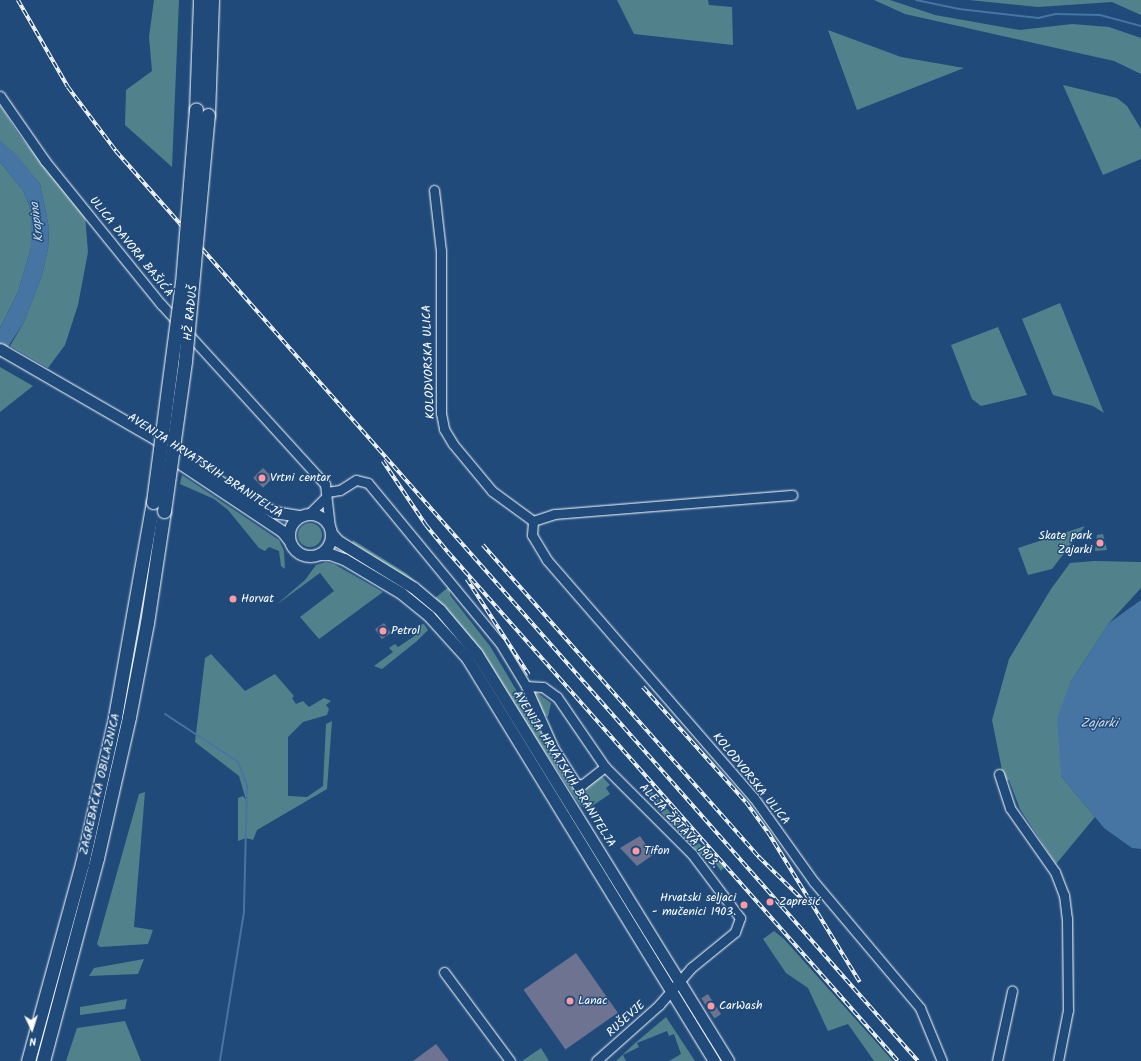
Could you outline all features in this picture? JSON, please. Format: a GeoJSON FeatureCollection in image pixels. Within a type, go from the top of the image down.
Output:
{"type":"FeatureCollection","features":[{"type":"Feature","properties":{"kind":"highway","name":"HŽ RADUŠ"},"geometry":{"type":"LineString","coordinates":[[153,502],[182,283],[196,110],[200,0]]}},
{"type":"Feature","properties":{"kind":"highway","name":"HŽ RADUŠ"},"geometry":{"type":"LineString","coordinates":[[164,510],[186,361],[208,115],[212,0]]}},
{"type":"Feature","properties":{"kind":"highway","name":"ZAGREBAČKA OBILAZNICA"},"geometry":{"type":"LineString","coordinates":[[28,1061],[82,864],[114,725],[153,502]]}},
{"type":"Feature","properties":{"kind":"highway","name":"ZAGREBAČKA OBILAZNICA"},"geometry":{"type":"LineString","coordinates":[[43,1061],[97,858],[129,717],[147,623],[164,510]]}},
{"type":"Feature","properties":{"kind":"main road"},"geometry":{"type":"LineString","coordinates":[[0,349],[64,390]]}},
{"type":"Feature","properties":{"kind":"main road"},"geometry":{"type":"LineString","coordinates":[[0,358],[64,390]]}},
{"type":"Feature","properties":{"kind":"main road","name":"AVENIJA HRVATSKIH BRANITELJA"},"geometry":{"type":"LineString","coordinates":[[64,390],[156,439],[237,493],[274,512],[305,514]]}},
{"type":"Feature","properties":{"kind":"main road","name":"AVENIJA HRVATSKIH BRANITELJA"},"geometry":{"type":"LineString","coordinates":[[64,390],[166,453],[282,531],[289,540]]}},
{"type":"Feature","properties":{"kind":"main road"},"geometry":{"type":"LineString","coordinates":[[305,514],[322,517],[331,530],[328,546],[318,554],[302,555],[294,549],[289,540],[289,529],[305,514]]}},
{"type":"Feature","properties":{"kind":"main road","name":"AVENIJA HRVATSKIH BRANITELJA"},"geometry":{"type":"LineString","coordinates":[[331,530],[338,541],[414,588],[440,610],[477,654],[728,1061]]}},
{"type":"Feature","properties":{"kind":"main road","name":"AVENIJA HRVATSKIH BRANITELJA"},"geometry":{"type":"LineString","coordinates":[[318,554],[330,554],[344,559],[395,590],[429,616],[456,645],[504,718],[714,1061]]}},
{"type":"Feature","properties":{"kind":"street","name":"ULICA DAVORA BAŠIĆA"},"geometry":{"type":"LineString","coordinates":[[0,96],[45,161],[161,304],[276,428],[325,484],[331,530]]}},
{"type":"Feature","properties":{"kind":"street","name":"KOLODVORSKA ULICA"},"geometry":{"type":"LineString","coordinates":[[434,190],[441,251],[441,413],[444,429],[462,459],[492,491],[533,521],[532,535],[547,560],[754,798],[857,936],[920,1008],[942,1061]]}},
{"type":"Feature","properties":{"kind":"street"},"geometry":{"type":"LineString","coordinates":[[305,514],[326,495],[340,490],[356,480],[368,482],[474,608],[526,686],[554,749],[577,785],[583,784],[606,767]]}},
{"type":"Feature","properties":{"kind":"street"},"geometry":{"type":"LineString","coordinates":[[533,521],[555,514],[792,495]]}},
{"type":"Feature","properties":{"kind":"street","name":"ALEJA ŽRTAVA 1903."},"geometry":{"type":"LineString","coordinates":[[526,686],[543,687],[567,709],[606,767],[692,854],[740,918],[735,932],[691,968],[671,993]]}},
{"type":"Feature","properties":{"kind":"street"},"geometry":{"type":"LineString","coordinates":[[999,774],[1010,808],[1055,872],[1064,895],[1068,925],[1068,1010],[1058,1061]]}},
{"type":"Feature","properties":{"kind":"street"},"geometry":{"type":"LineString","coordinates":[[444,972],[510,1061]]}},
{"type":"Feature","properties":{"kind":"street"},"geometry":{"type":"LineString","coordinates":[[997,1061],[1012,991]]}},
{"type":"Feature","properties":{"kind":"street","name":"RUŠEVJE"},"geometry":{"type":"LineString","coordinates":[[596,1061],[671,993]]}},
{"type":"Feature","properties":{"kind":"green space"},"geometry":{"type":"Polygon","coordinates":[[[154,0],[179,0],[172,167],[125,125],[126,90],[152,71],[149,37],[154,0]]]}},
{"type":"Feature","properties":{"kind":"green space"},"geometry":{"type":"Polygon","coordinates":[[[617,0],[708,0],[709,5],[732,7],[733,45],[634,34],[617,0]]]}},
{"type":"Feature","properties":{"kind":"green space"},"geometry":{"type":"Polygon","coordinates":[[[874,0],[890,0],[935,15],[1020,30],[1072,24],[1109,27],[1141,38],[1141,74],[1114,61],[905,14],[874,0]]]}},
{"type":"Feature","properties":{"kind":"green space"},"geometry":{"type":"Polygon","coordinates":[[[969,0],[1141,0],[1141,15],[1112,2],[1038,7],[969,0]]]}},
{"type":"Feature","properties":{"kind":"green space"},"geometry":{"type":"Polygon","coordinates":[[[828,30],[901,57],[964,68],[857,110],[828,30]]]}},
{"type":"Feature","properties":{"kind":"green space"},"geometry":{"type":"Polygon","coordinates":[[[1063,85],[1117,98],[1127,106],[1141,129],[1141,159],[1103,175],[1063,85]]]}},
{"type":"Feature","properties":{"kind":"green space"},"geometry":{"type":"Polygon","coordinates":[[[0,105],[19,135],[85,215],[88,252],[78,305],[65,345],[48,368],[10,346],[24,322],[42,275],[48,249],[49,228],[40,184],[15,154],[0,141],[0,105]]]}},
{"type":"Feature","properties":{"kind":"green space"},"geometry":{"type":"Polygon","coordinates":[[[0,162],[23,190],[31,210],[31,248],[18,292],[0,328],[0,162]]]}},
{"type":"Feature","properties":{"kind":"green space"},"geometry":{"type":"Polygon","coordinates":[[[1060,303],[1104,413],[1093,406],[1053,395],[1022,319],[1060,303]]]}},
{"type":"Feature","properties":{"kind":"green space"},"geometry":{"type":"Polygon","coordinates":[[[998,327],[1027,395],[981,406],[972,399],[951,345],[998,327]]]}},
{"type":"Feature","properties":{"kind":"green space"},"geometry":{"type":"Polygon","coordinates":[[[0,367],[33,386],[0,412],[0,367]]]}},
{"type":"Feature","properties":{"kind":"green space"},"geometry":{"type":"Polygon","coordinates":[[[182,475],[279,540],[284,551],[285,569],[281,566],[279,551],[269,547],[265,551],[259,548],[228,510],[214,499],[180,484],[182,475]]]}},
{"type":"Feature","properties":{"kind":"green space"},"geometry":{"type":"Polygon","coordinates":[[[310,523],[315,524],[321,530],[321,540],[315,546],[310,547],[305,546],[299,540],[298,535],[299,530],[305,524],[310,523]]]}},
{"type":"Feature","properties":{"kind":"green space"},"geometry":{"type":"Polygon","coordinates":[[[1085,526],[1052,569],[1028,575],[1018,548],[1085,526]]]}},
{"type":"Feature","properties":{"kind":"green space","name":"Skate park Zajarki"},"geometry":{"type":"Polygon","coordinates":[[[1103,534],[1107,550],[1095,551],[1097,535],[1103,534]]]}},
{"type":"Feature","properties":{"kind":"green space"},"geometry":{"type":"Polygon","coordinates":[[[353,540],[406,573],[435,598],[450,586],[450,595],[490,646],[576,790],[602,776],[610,785],[606,788],[610,794],[592,806],[595,810],[588,810],[580,805],[523,719],[408,579],[352,543],[353,540]]]}},
{"type":"Feature","properties":{"kind":"green space"},"geometry":{"type":"Polygon","coordinates":[[[1094,561],[1141,562],[1141,588],[1109,623],[1070,683],[1061,776],[1095,817],[1056,864],[1020,809],[1009,780],[1004,780],[992,720],[1009,659],[1051,589],[1070,563],[1094,561]]]}},
{"type":"Feature","properties":{"kind":"green space"},"geometry":{"type":"Polygon","coordinates":[[[326,562],[334,564],[383,592],[319,639],[300,617],[334,591],[320,573],[276,605],[305,580],[316,565],[326,562]]]}},
{"type":"Feature","properties":{"kind":"green space"},"geometry":{"type":"Polygon","coordinates":[[[424,624],[428,630],[417,641],[382,669],[374,666],[393,652],[389,648],[395,644],[398,647],[419,633],[419,625],[424,624]]]}},
{"type":"Feature","properties":{"kind":"green space"},"geometry":{"type":"Polygon","coordinates":[[[211,654],[245,691],[275,674],[294,696],[292,698],[296,704],[303,701],[309,707],[324,698],[331,701],[326,705],[329,709],[327,715],[303,722],[288,737],[288,796],[307,797],[323,786],[326,724],[332,721],[327,789],[257,830],[253,840],[246,838],[238,841],[238,798],[243,796],[246,800],[239,776],[195,742],[205,658],[211,654]]]}},
{"type":"Feature","properties":{"kind":"green space"},"geometry":{"type":"Polygon","coordinates":[[[534,690],[551,703],[548,717],[541,713],[531,691],[534,690]]]}},
{"type":"Feature","properties":{"kind":"green space"},"geometry":{"type":"Polygon","coordinates":[[[647,786],[690,835],[724,867],[721,871],[715,863],[711,866],[709,863],[712,859],[706,853],[703,857],[669,822],[642,789],[647,786]]]}},
{"type":"Feature","properties":{"kind":"green space"},"geometry":{"type":"Polygon","coordinates":[[[145,792],[134,927],[153,930],[148,944],[100,947],[97,944],[139,794],[145,792]]]}},
{"type":"Feature","properties":{"kind":"green space"},"geometry":{"type":"Polygon","coordinates":[[[774,931],[784,939],[893,1061],[874,1061],[848,1024],[828,1031],[808,988],[786,973],[763,939],[774,931]]]}},
{"type":"Feature","properties":{"kind":"green space"},"geometry":{"type":"Polygon","coordinates":[[[144,959],[138,974],[89,976],[94,968],[144,959]]]}},
{"type":"Feature","properties":{"kind":"green space"},"geometry":{"type":"Polygon","coordinates":[[[127,999],[125,1009],[80,1015],[80,1007],[127,999]]]}},
{"type":"Feature","properties":{"kind":"green space"},"geometry":{"type":"Polygon","coordinates":[[[666,1017],[695,1061],[669,1061],[681,1054],[674,1034],[669,1036],[667,1031],[637,1043],[639,1047],[623,1055],[626,1061],[616,1061],[634,1044],[666,1017]]]}},
{"type":"Feature","properties":{"kind":"green space"},"geometry":{"type":"Polygon","coordinates":[[[125,1021],[141,1061],[66,1061],[77,1028],[125,1021]]]}},
{"type":"Feature","properties":{"kind":"green space"},"geometry":{"type":"Polygon","coordinates":[[[541,1048],[549,1061],[522,1061],[541,1048]]]}},
{"type":"Feature","properties":{"kind":"water","name":"Krapina"},"geometry":{"type":"Polygon","coordinates":[[[0,141],[15,153],[40,184],[49,228],[48,249],[42,275],[24,322],[0,359],[0,328],[18,292],[31,248],[31,210],[23,190],[0,162],[0,141]]]}},
{"type":"Feature","properties":{"kind":"water","name":"Zajarki"},"geometry":{"type":"Polygon","coordinates":[[[1141,600],[1141,849],[1132,848],[1104,828],[1061,776],[1057,718],[1070,683],[1109,623],[1141,600]]]}},
{"type":"Feature","properties":{"kind":"building","name":"Vrtni centar"},"geometry":{"type":"Polygon","coordinates":[[[263,468],[273,478],[263,488],[253,478],[263,468]]]}},
{"type":"Feature","properties":{"kind":"building","name":"Petrol"},"geometry":{"type":"Polygon","coordinates":[[[384,623],[391,633],[382,639],[375,629],[384,623]]]}},
{"type":"Feature","properties":{"kind":"building","name":"Tifon"},"geometry":{"type":"Polygon","coordinates":[[[640,836],[653,855],[637,866],[620,848],[640,836]]]}},
{"type":"Feature","properties":{"kind":"building","name":"Lanac"},"geometry":{"type":"Polygon","coordinates":[[[576,953],[618,1013],[565,1050],[524,990],[576,953]]]}},
{"type":"Feature","properties":{"kind":"building","name":"CarWash"},"geometry":{"type":"Polygon","coordinates":[[[708,994],[721,1014],[714,1018],[701,998],[708,994]]]}},
{"type":"Feature","properties":{"kind":"building"},"geometry":{"type":"Polygon","coordinates":[[[436,1044],[449,1061],[413,1061],[436,1044]]]}},
{"type":"Feature","properties":{"kind":"waterway"},"geometry":{"type":"LineString","coordinates":[[916,0],[959,9],[1038,18],[1056,14],[1100,15],[1141,26]]}},
{"type":"Feature","properties":{"kind":"waterway"},"geometry":{"type":"LineString","coordinates":[[165,714],[238,762],[247,786],[244,912],[220,1061]]}},
{"type":"Feature","properties":{"kind":"railway"},"geometry":{"type":"LineString","coordinates":[[18,0],[68,87],[116,151],[918,1061]]}},
{"type":"Feature","properties":{"kind":"railway"},"geometry":{"type":"LineString","coordinates":[[383,461],[426,525],[448,552],[898,1061]]}},
{"type":"Feature","properties":{"kind":"railway"},"geometry":{"type":"LineString","coordinates":[[483,545],[759,857],[802,899]]}},
{"type":"Feature","properties":{"kind":"railway"},"geometry":{"type":"LineString","coordinates":[[467,579],[529,675]]}},
{"type":"Feature","properties":{"kind":"railway"},"geometry":{"type":"LineString","coordinates":[[643,687],[746,802],[768,832],[860,982]]}},
{"type":"Feature","properties":{"kind":"place","name":"Vrtni centar"},"geometry":{"type":"Point","coordinates":[262,478]}},
{"type":"Feature","properties":{"kind":"place","name":"Skate park Zajarki"},"geometry":{"type":"Point","coordinates":[1100,543]}},
{"type":"Feature","properties":{"kind":"place","name":"Horvat"},"geometry":{"type":"Point","coordinates":[233,599]}},
{"type":"Feature","properties":{"kind":"place","name":"Petrol"},"geometry":{"type":"Point","coordinates":[383,631]}},
{"type":"Feature","properties":{"kind":"place","name":"Tifon"},"geometry":{"type":"Point","coordinates":[636,851]}},
{"type":"Feature","properties":{"kind":"place","name":"Zaprešić"},"geometry":{"type":"Point","coordinates":[770,902]}},
{"type":"Feature","properties":{"kind":"place","name":"Hrvatski seljaci - mučenici 1903."},"geometry":{"type":"Point","coordinates":[744,905]}},
{"type":"Feature","properties":{"kind":"place","name":"Lanac"},"geometry":{"type":"Point","coordinates":[570,1001]}},
{"type":"Feature","properties":{"kind":"place","name":"CarWash"},"geometry":{"type":"Point","coordinates":[711,1006]}}]}
